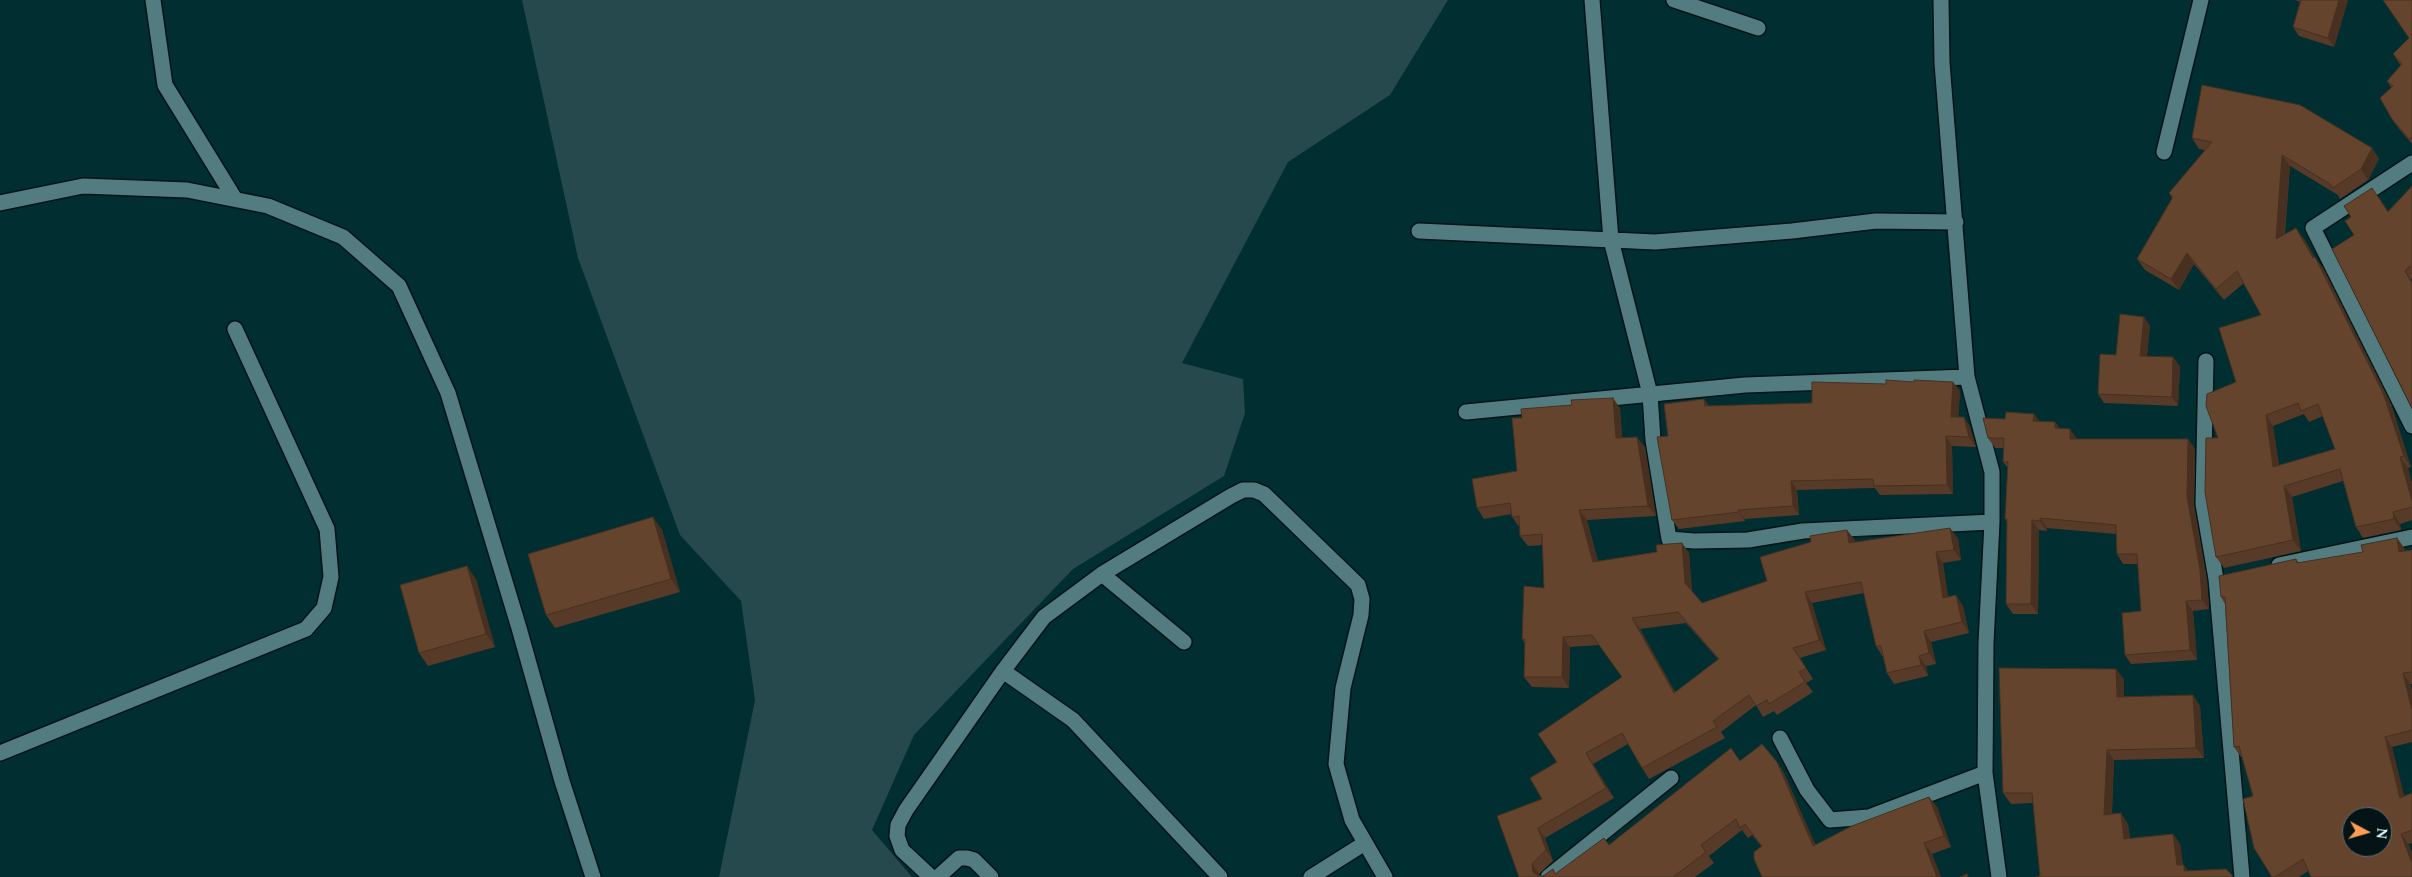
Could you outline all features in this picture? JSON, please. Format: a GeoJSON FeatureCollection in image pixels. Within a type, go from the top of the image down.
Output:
{"type":"FeatureCollection","features":[{"type":"Feature","properties":{"kind":"street"},"geometry":{"type":"LineString","coordinates":[[153,0],[165,84],[235,199]]}},
{"type":"Feature","properties":{"kind":"street"},"geometry":{"type":"LineString","coordinates":[[1592,0],[1611,240],[1650,394],[1653,440],[1669,539],[1694,541],[1748,540],[1803,531],[1992,522]]}},
{"type":"Feature","properties":{"kind":"street"},"geometry":{"type":"LineString","coordinates":[[1674,0],[1758,28]]}},
{"type":"Feature","properties":{"kind":"street"},"geometry":{"type":"LineString","coordinates":[[1941,0],[1942,63],[1967,377],[1992,472],[1992,522],[1986,643],[1985,773],[1999,877]]}},
{"type":"Feature","properties":{"kind":"street"},"geometry":{"type":"LineString","coordinates":[[2164,152],[2201,0]]}},
{"type":"Feature","properties":{"kind":"street"},"geometry":{"type":"LineString","coordinates":[[2412,164],[2312,228],[2412,426]]}},
{"type":"Feature","properties":{"kind":"street"},"geometry":{"type":"LineString","coordinates":[[0,202],[83,186],[186,190],[235,199],[268,206],[343,237],[400,286],[448,393],[519,628],[562,781],[593,877]]}},
{"type":"Feature","properties":{"kind":"street"},"geometry":{"type":"LineString","coordinates":[[1419,231],[1655,242],[1792,231],[1876,220],[1956,222]]}},
{"type":"Feature","properties":{"kind":"street"},"geometry":{"type":"LineString","coordinates":[[0,753],[306,629],[324,608],[331,577],[327,529],[235,329]]}},
{"type":"Feature","properties":{"kind":"street"},"geometry":{"type":"LineString","coordinates":[[2206,361],[2203,504],[2216,579],[2242,877]]}},
{"type":"Feature","properties":{"kind":"street"},"geometry":{"type":"LineString","coordinates":[[1466,412],[1745,384],[1967,377]]}},
{"type":"Feature","properties":{"kind":"street"},"geometry":{"type":"LineString","coordinates":[[930,877],[902,850],[897,836],[898,825],[1003,672],[1044,617],[1102,574],[1243,490],[1254,490],[1264,494],[1358,585],[1362,599],[1361,615],[1343,688],[1336,764],[1352,820],[1385,877]]}},
{"type":"Feature","properties":{"kind":"street"},"geometry":{"type":"LineString","coordinates":[[2262,569],[2412,537]]}},
{"type":"Feature","properties":{"kind":"street"},"geometry":{"type":"LineString","coordinates":[[1102,574],[1184,642]]}},
{"type":"Feature","properties":{"kind":"street"},"geometry":{"type":"LineString","coordinates":[[2216,579],[2234,575]]}},
{"type":"Feature","properties":{"kind":"street"},"geometry":{"type":"LineString","coordinates":[[1003,672],[1073,720],[1220,877]]}},
{"type":"Feature","properties":{"kind":"street"},"geometry":{"type":"LineString","coordinates":[[1780,738],[1807,790],[1830,820],[1869,817],[1985,773]]}},
{"type":"Feature","properties":{"kind":"street"},"geometry":{"type":"LineString","coordinates":[[1548,877],[1671,778]]}},
{"type":"Feature","properties":{"kind":"street"},"geometry":{"type":"LineString","coordinates":[[1311,877],[1365,843]]}},
{"type":"Feature","properties":{"kind":"street"},"geometry":{"type":"LineString","coordinates":[[938,877],[959,858],[967,858],[974,860],[991,877]]}},
{"type":"Feature","properties":{"kind":"shaded area"},"geometry":{"type":"Polygon","coordinates":[[[522,0],[1448,0],[1390,95],[1288,162],[1182,363],[1243,379],[1245,413],[1224,476],[1073,569],[914,735],[872,830],[912,877],[719,877],[755,700],[741,601],[680,535],[578,258],[522,0]]]}},
{"type":"Feature","properties":{"kind":"building"},"geometry":{"type":"Polygon","coordinates":[[[2301,0],[2339,0],[2328,38],[2293,27],[2301,0]]]}},
{"type":"Feature","properties":{"kind":"building"},"geometry":{"type":"Polygon","coordinates":[[[2383,0],[2412,0],[2412,137],[2409,139],[2392,119],[2380,98],[2393,86],[2387,81],[2402,64],[2393,54],[2409,38],[2383,0]]]}},
{"type":"Feature","properties":{"kind":"building"},"geometry":{"type":"Polygon","coordinates":[[[2202,85],[2300,105],[2372,148],[2361,169],[2333,188],[2330,184],[2282,155],[2276,239],[2296,228],[2313,258],[2315,257],[2383,393],[2404,456],[2400,457],[2412,501],[2412,507],[2393,512],[2394,519],[2356,527],[2340,469],[2284,486],[2293,540],[2216,557],[2205,492],[2206,438],[2218,438],[2206,406],[2207,394],[2236,382],[2219,328],[2261,315],[2237,271],[2216,289],[2187,253],[2171,279],[2137,259],[2173,197],[2169,193],[2212,142],[2192,138],[2202,85]],[[2298,403],[2266,415],[2273,467],[2335,449],[2318,404],[2301,411],[2298,403]]]}},
{"type":"Feature","properties":{"kind":"building"},"geometry":{"type":"Polygon","coordinates":[[[2412,186],[2412,264],[2405,271],[2412,283],[2412,408],[2332,249],[2354,235],[2345,221],[2351,217],[2344,206],[2372,188],[2388,212],[2412,186]]]}},
{"type":"Feature","properties":{"kind":"building"},"geometry":{"type":"Polygon","coordinates":[[[2120,314],[2144,317],[2140,356],[2173,357],[2172,397],[2098,394],[2100,354],[2116,355],[2120,314]]]}},
{"type":"Feature","properties":{"kind":"building"},"geometry":{"type":"Polygon","coordinates":[[[1886,380],[1953,382],[1951,417],[1964,417],[1969,437],[1946,436],[1947,485],[1874,486],[1873,479],[1791,481],[1793,506],[1738,510],[1739,512],[1672,520],[1657,437],[1668,436],[1664,404],[1704,399],[1705,406],[1812,403],[1812,382],[1886,384],[1886,380]]]}},
{"type":"Feature","properties":{"kind":"building"},"geometry":{"type":"Polygon","coordinates":[[[1613,398],[1616,438],[1637,437],[1648,506],[1579,510],[1593,562],[1657,552],[1656,545],[1682,543],[1685,583],[1702,603],[1767,581],[1760,557],[1811,542],[1810,536],[1847,530],[1849,543],[1950,528],[1954,550],[1936,552],[1943,598],[1956,595],[1962,622],[1924,631],[1929,653],[1919,656],[1921,665],[1887,673],[1881,646],[1876,646],[1861,582],[1805,592],[1819,640],[1793,648],[1806,668],[1799,672],[1805,682],[1769,704],[1767,700],[1756,706],[1749,695],[1713,721],[1717,727],[1642,768],[1622,733],[1586,753],[1606,788],[1538,828],[1546,850],[1532,864],[1533,872],[1543,876],[1553,869],[1555,874],[1604,838],[1609,845],[1731,748],[1740,761],[1762,744],[1777,762],[1813,846],[1852,826],[1929,797],[1944,836],[1924,843],[1937,877],[1762,877],[1754,859],[1754,852],[1762,846],[1745,824],[1740,828],[1736,819],[1701,845],[1706,852],[1673,877],[1519,877],[1497,816],[1542,799],[1530,778],[1557,762],[1538,734],[1622,677],[1592,635],[1563,637],[1562,677],[1524,677],[1525,639],[1522,639],[1524,586],[1544,588],[1542,534],[1520,536],[1519,516],[1512,517],[1510,503],[1477,508],[1472,479],[1517,471],[1512,418],[1522,418],[1521,409],[1572,405],[1571,400],[1613,398]],[[1678,612],[1632,618],[1674,693],[1719,659],[1678,612]]]}},
{"type":"Feature","properties":{"kind":"building"},"geometry":{"type":"Polygon","coordinates":[[[2006,412],[2034,414],[2033,421],[2055,422],[2055,428],[2070,429],[2070,439],[2188,439],[2187,496],[2200,570],[2202,600],[2186,601],[2190,650],[2125,655],[2122,613],[2141,611],[2137,554],[2117,554],[2116,525],[2040,518],[2040,521],[2032,520],[2031,604],[2006,604],[2007,519],[2005,519],[2008,462],[2003,462],[2004,438],[1988,438],[1983,418],[2005,419],[2006,412]]]}},
{"type":"Feature","properties":{"kind":"building"},"geometry":{"type":"Polygon","coordinates":[[[653,517],[671,579],[546,615],[528,554],[653,517]]]}},
{"type":"Feature","properties":{"kind":"building"},"geometry":{"type":"Polygon","coordinates":[[[2397,538],[2399,552],[2412,550],[2412,672],[2403,673],[2412,710],[2412,730],[2385,737],[2400,798],[2412,793],[2412,830],[2401,834],[2412,863],[2412,877],[2311,877],[2303,859],[2275,877],[2272,877],[2254,848],[2243,799],[2253,796],[2239,746],[2234,747],[2225,597],[2221,597],[2219,576],[2296,559],[2297,563],[2363,552],[2361,545],[2397,538]]]}},
{"type":"Feature","properties":{"kind":"building"},"geometry":{"type":"Polygon","coordinates":[[[467,566],[486,634],[419,653],[400,585],[467,566]]]}},
{"type":"Feature","properties":{"kind":"building"},"geometry":{"type":"Polygon","coordinates":[[[1999,668],[2116,669],[2117,697],[2193,695],[2196,748],[2107,750],[2104,815],[2121,813],[2124,839],[2173,834],[2177,865],[2184,865],[2184,871],[2226,869],[2232,877],[2036,877],[2040,876],[2032,793],[2003,793],[1999,668]]]}}]}
